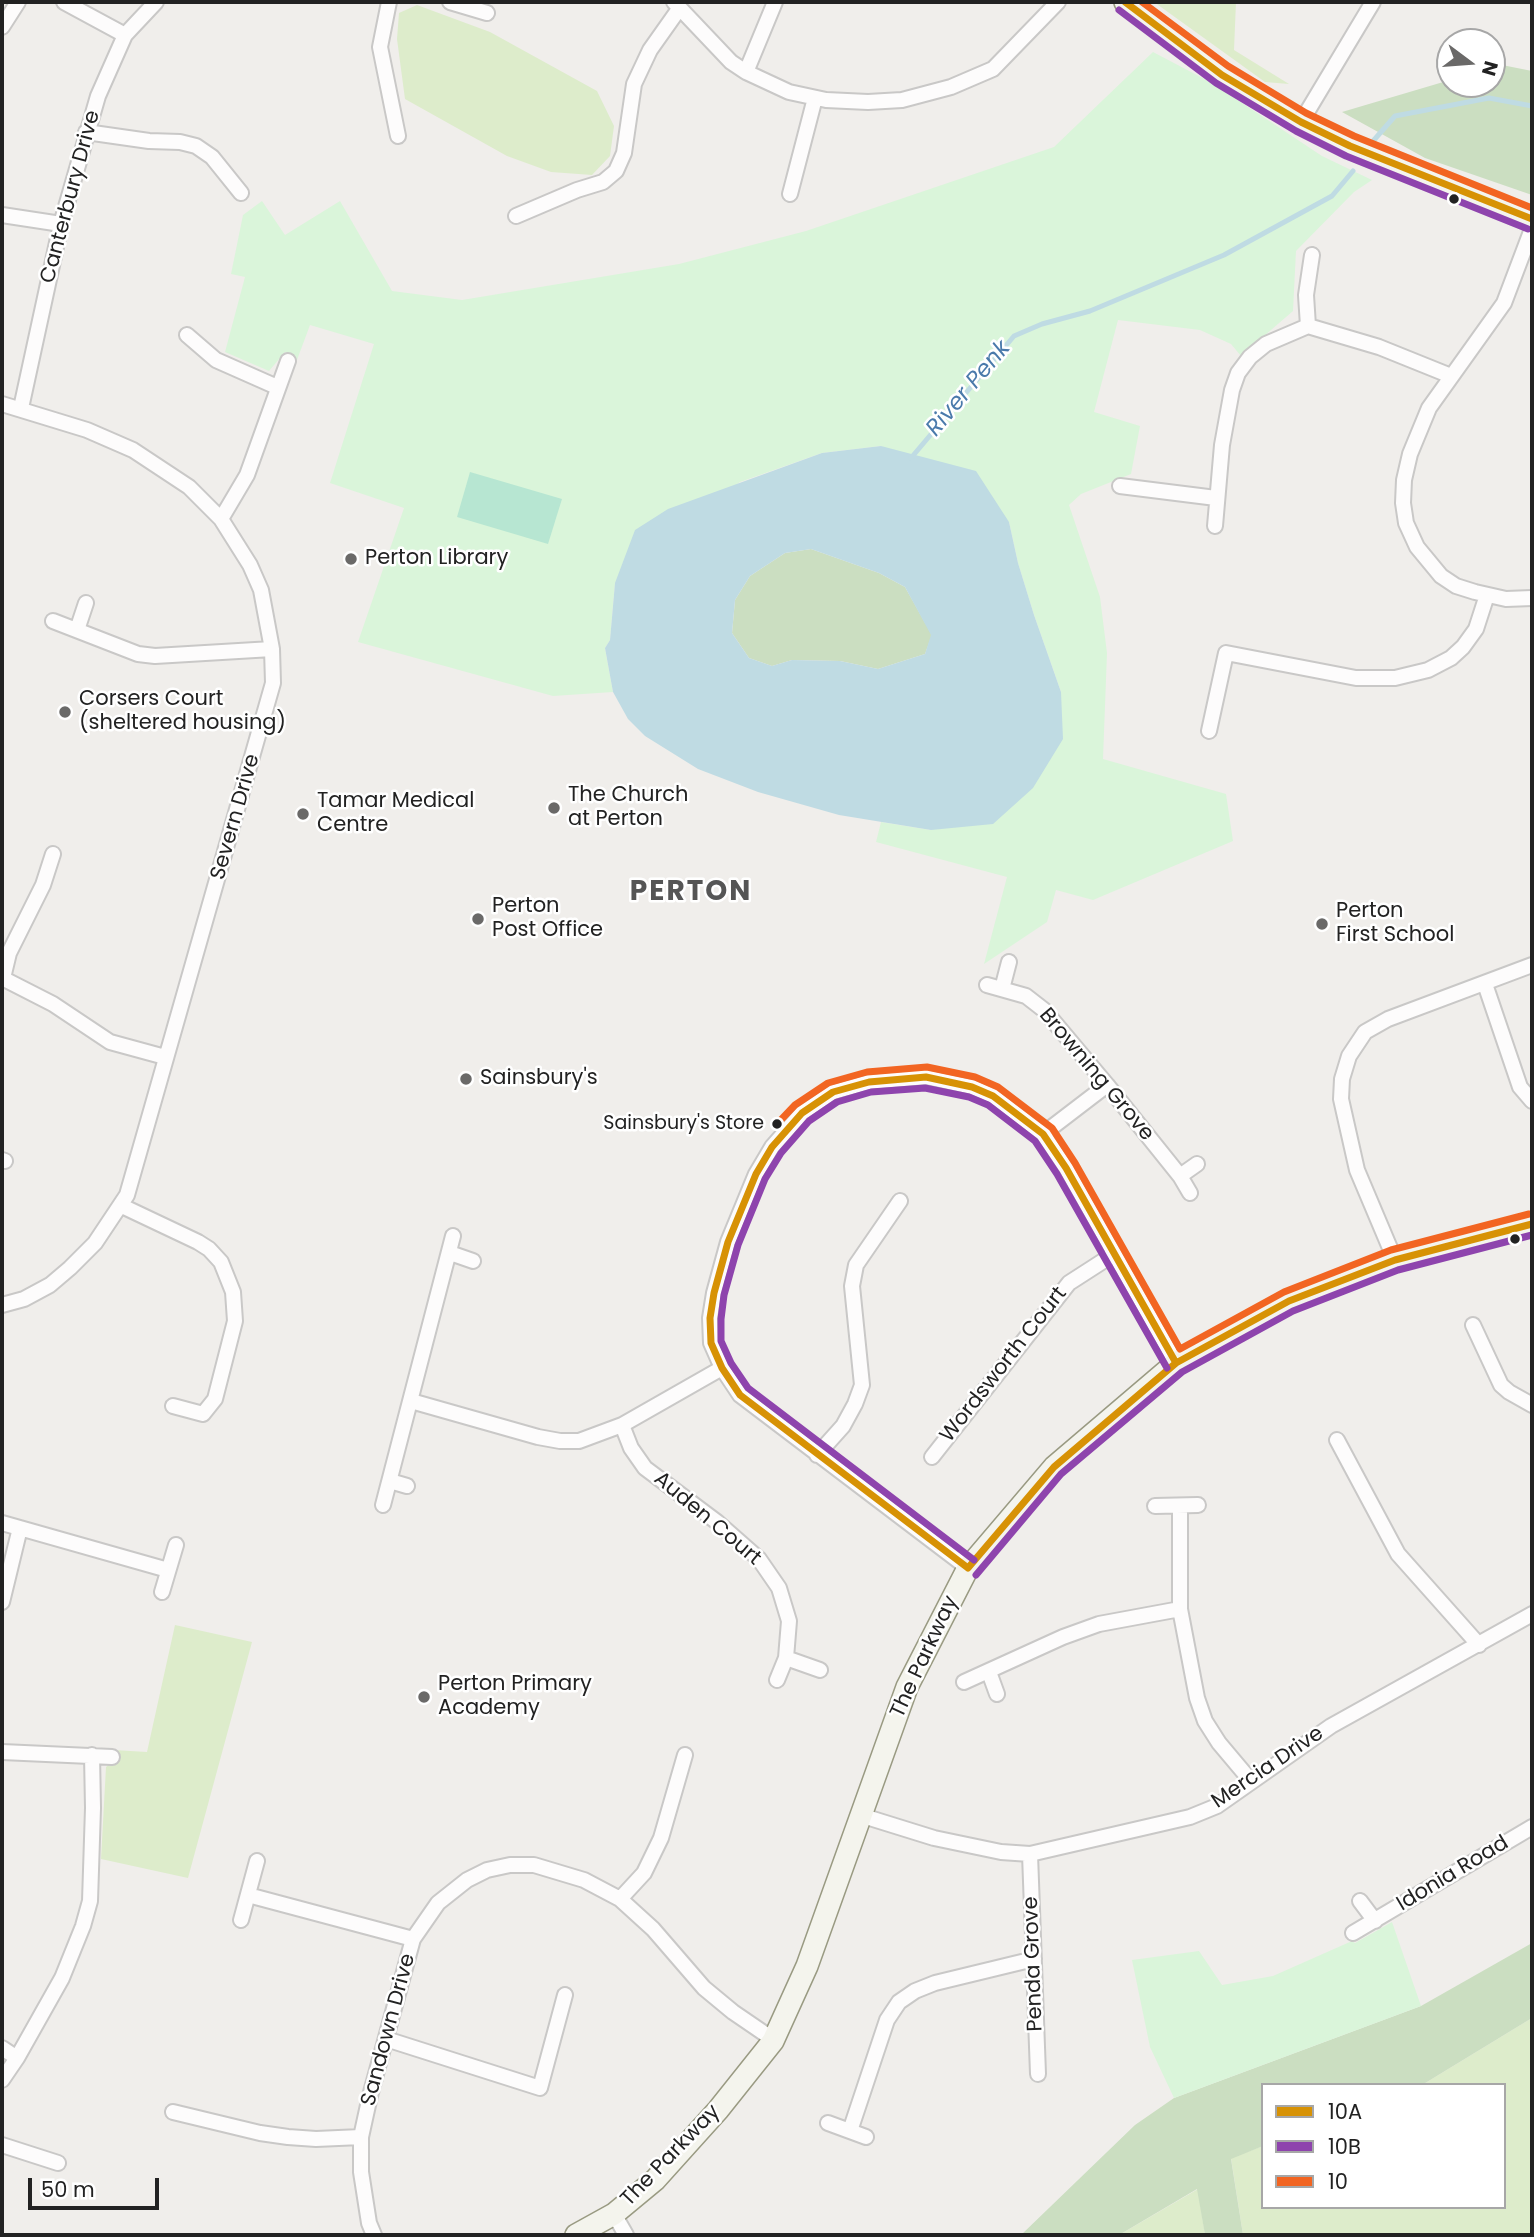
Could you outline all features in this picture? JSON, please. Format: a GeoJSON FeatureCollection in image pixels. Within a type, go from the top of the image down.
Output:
{"type":"FeatureCollection","features":[{"type":"Feature","properties":{"kind":"street"},"geometry":{"type":"LineString","coordinates":[[2,27],[18,2]]}},
{"type":"Feature","properties":{"kind":"street"},"geometry":{"type":"LineString","coordinates":[[64,2],[125,35]]}},
{"type":"Feature","properties":{"kind":"street","name":"Canterbury Drive"},"geometry":{"type":"LineString","coordinates":[[21,408],[61,224],[86,132],[98,96],[125,35],[156,2]]}},
{"type":"Feature","properties":{"kind":"street"},"geometry":{"type":"LineString","coordinates":[[389,2],[380,47],[398,136]]}},
{"type":"Feature","properties":{"kind":"street"},"geometry":{"type":"LineString","coordinates":[[450,2],[487,12]]}},
{"type":"Feature","properties":{"kind":"street"},"geometry":{"type":"LineString","coordinates":[[746,72],[775,2]]}},
{"type":"Feature","properties":{"kind":"street"},"geometry":{"type":"LineString","coordinates":[[516,216],[603,182],[616,171],[624,153],[634,84],[650,50],[677,5],[731,62],[746,72],[789,92],[815,98],[867,102],[902,100],[951,88],[993,69],[1058,2]]}},
{"type":"Feature","properties":{"kind":"street"},"geometry":{"type":"LineString","coordinates":[[1125,2],[1222,75],[1301,121],[1350,146],[1532,219]]}},
{"type":"Feature","properties":{"kind":"street"},"geometry":{"type":"LineString","coordinates":[[1301,121],[1373,2]]}},
{"type":"Feature","properties":{"kind":"street"},"geometry":{"type":"LineString","coordinates":[[790,194],[815,98]]}},
{"type":"Feature","properties":{"kind":"street"},"geometry":{"type":"LineString","coordinates":[[86,132],[196,146],[212,157],[242,193]]}},
{"type":"Feature","properties":{"kind":"street"},"geometry":{"type":"LineString","coordinates":[[2,215],[61,224]]}},
{"type":"Feature","properties":{"kind":"street"},"geometry":{"type":"LineString","coordinates":[[1532,229],[1504,303],[1429,408],[1410,454],[1404,480],[1403,503],[1406,523],[1417,547],[1441,576],[1456,586],[1487,595],[1506,599],[1532,598]]}},
{"type":"Feature","properties":{"kind":"street"},"geometry":{"type":"LineString","coordinates":[[1308,326],[1306,295],[1312,255]]}},
{"type":"Feature","properties":{"kind":"street"},"geometry":{"type":"LineString","coordinates":[[1215,526],[1224,434],[1232,390],[1238,373],[1250,356],[1266,344],[1308,326],[1380,346],[1451,376]]}},
{"type":"Feature","properties":{"kind":"street"},"geometry":{"type":"LineString","coordinates":[[187,335],[216,360],[277,387]]}},
{"type":"Feature","properties":{"kind":"street"},"geometry":{"type":"LineString","coordinates":[[221,519],[247,475],[288,361]]}},
{"type":"Feature","properties":{"kind":"street","name":"Severn Drive"},"geometry":{"type":"LineString","coordinates":[[2,404],[87,430],[133,450],[189,487],[221,519],[250,565],[261,590],[272,649],[273,683],[137,1162],[121,1206],[95,1243],[50,1285],[24,1299],[2,1305]]}},
{"type":"Feature","properties":{"kind":"street"},"geometry":{"type":"LineString","coordinates":[[1120,486],[1216,498]]}},
{"type":"Feature","properties":{"kind":"street"},"geometry":{"type":"LineString","coordinates":[[1209,731],[1226,653],[1356,678],[1395,678],[1428,670],[1451,658],[1476,629],[1487,595]]}},
{"type":"Feature","properties":{"kind":"street"},"geometry":{"type":"LineString","coordinates":[[77,630],[86,603]]}},
{"type":"Feature","properties":{"kind":"street"},"geometry":{"type":"LineString","coordinates":[[53,621],[138,654],[155,656],[272,649]]}},
{"type":"Feature","properties":{"kind":"street"},"geometry":{"type":"LineString","coordinates":[[53,855],[43,886],[9,953],[2,978],[53,1004],[110,1042],[165,1057]]}},
{"type":"Feature","properties":{"kind":"street"},"geometry":{"type":"LineString","coordinates":[[1002,989],[1009,962]]}},
{"type":"Feature","properties":{"kind":"street"},"geometry":{"type":"LineString","coordinates":[[1395,1260],[1357,1170],[1341,1099],[1342,1079],[1349,1056],[1365,1032],[1388,1019],[1532,965]]}},
{"type":"Feature","properties":{"kind":"street"},"geometry":{"type":"LineString","coordinates":[[1485,984],[1520,1087],[1532,1101]]}},
{"type":"Feature","properties":{"kind":"street","name":"Browning Grove"},"geometry":{"type":"LineString","coordinates":[[987,985],[1026,996],[1044,1010],[1180,1176],[1190,1193]]}},
{"type":"Feature","properties":{"kind":"street"},"geometry":{"type":"LineString","coordinates":[[968,1568],[740,1395],[722,1368],[711,1343],[710,1318],[714,1293],[728,1242],[756,1174],[772,1147],[802,1113],[833,1092],[869,1082],[926,1077],[972,1087],[993,1096],[1043,1134],[1066,1168],[1176,1363]]}},
{"type":"Feature","properties":{"kind":"street"},"geometry":{"type":"LineString","coordinates":[[1043,1134],[1107,1085]]}},
{"type":"Feature","properties":{"kind":"street"},"geometry":{"type":"LineString","coordinates":[[1180,1176],[1197,1164]]}},
{"type":"Feature","properties":{"kind":"street"},"geometry":{"type":"LineString","coordinates":[[817,1455],[843,1426],[862,1385],[852,1286],[856,1265],[900,1201]]}},
{"type":"Feature","properties":{"kind":"street"},"geometry":{"type":"LineString","coordinates":[[121,1206],[209,1249],[221,1262],[233,1292],[235,1321],[215,1399],[203,1414],[173,1406]]}},
{"type":"Feature","properties":{"kind":"street","name":"The Parkway"},"geometry":{"type":"LineString","coordinates":[[576,2235],[614,2214],[654,2179],[718,2110],[774,2040],[807,1966],[907,1687],[968,1568],[1054,1467],[1176,1363],[1289,1301],[1395,1260],[1532,1224]]}},
{"type":"Feature","properties":{"kind":"street"},"geometry":{"type":"LineString","coordinates":[[383,1505],[453,1237]]}},
{"type":"Feature","properties":{"kind":"street"},"geometry":{"type":"LineString","coordinates":[[450,1253],[473,1261]]}},
{"type":"Feature","properties":{"kind":"street","name":"Wordsworth Court"},"geometry":{"type":"LineString","coordinates":[[932,1457],[1069,1283],[1114,1254]]}},
{"type":"Feature","properties":{"kind":"street"},"geometry":{"type":"LineString","coordinates":[[1473,1325],[1502,1385],[1532,1405]]}},
{"type":"Feature","properties":{"kind":"street"},"geometry":{"type":"LineString","coordinates":[[411,1401],[560,1441],[579,1441],[622,1425],[722,1368]]}},
{"type":"Feature","properties":{"kind":"street","name":"Auden Court"},"geometry":{"type":"LineString","coordinates":[[622,1425],[631,1448],[645,1468],[717,1522],[760,1559],[779,1588],[789,1621],[786,1658],[777,1680]]}},
{"type":"Feature","properties":{"kind":"street"},"geometry":{"type":"LineString","coordinates":[[1337,1440],[1398,1554],[1479,1645]]}},
{"type":"Feature","properties":{"kind":"street"},"geometry":{"type":"LineString","coordinates":[[390,1481],[407,1486]]}},
{"type":"Feature","properties":{"kind":"street"},"geometry":{"type":"LineString","coordinates":[[1155,1506],[1198,1505]]}},
{"type":"Feature","properties":{"kind":"street"},"geometry":{"type":"LineString","coordinates":[[1180,1507],[1180,1609],[1197,1698],[1205,1721],[1219,1743],[1251,1781]]}},
{"type":"Feature","properties":{"kind":"street"},"geometry":{"type":"LineString","coordinates":[[2,1523],[168,1570]]}},
{"type":"Feature","properties":{"kind":"street"},"geometry":{"type":"LineString","coordinates":[[2,1602],[20,1528]]}},
{"type":"Feature","properties":{"kind":"street"},"geometry":{"type":"LineString","coordinates":[[162,1592],[176,1545]]}},
{"type":"Feature","properties":{"kind":"street"},"geometry":{"type":"LineString","coordinates":[[964,1682],[1063,1637],[1098,1625],[1180,1609]]}},
{"type":"Feature","properties":{"kind":"street","name":"Mercia Drive"},"geometry":{"type":"LineString","coordinates":[[860,1815],[934,1838],[1000,1852],[1030,1854],[1190,1817],[1217,1806],[1331,1726],[1532,1614]]}},
{"type":"Feature","properties":{"kind":"street"},"geometry":{"type":"LineString","coordinates":[[786,1658],[820,1670]]}},
{"type":"Feature","properties":{"kind":"street"},"geometry":{"type":"LineString","coordinates":[[989,1672],[997,1694]]}},
{"type":"Feature","properties":{"kind":"street"},"geometry":{"type":"LineString","coordinates":[[2,1752],[112,1757]]}},
{"type":"Feature","properties":{"kind":"street"},"geometry":{"type":"LineString","coordinates":[[2,2080],[18,2057],[62,1978],[83,1926],[90,1900],[92,1755]]}},
{"type":"Feature","properties":{"kind":"street"},"geometry":{"type":"LineString","coordinates":[[620,1899],[644,1873],[661,1838],[685,1755]]}},
{"type":"Feature","properties":{"kind":"street","name":"Idonia Road"},"geometry":{"type":"LineString","coordinates":[[1353,1933],[1532,1827]]}},
{"type":"Feature","properties":{"kind":"street","name":"Penda Grove"},"geometry":{"type":"LineString","coordinates":[[1030,1854],[1038,2074]]}},
{"type":"Feature","properties":{"kind":"street"},"geometry":{"type":"LineString","coordinates":[[242,1920],[257,1861]]}},
{"type":"Feature","properties":{"kind":"street","name":"Sandown Drive"},"geometry":{"type":"LineString","coordinates":[[374,2235],[369,2223],[361,2172],[361,2137],[413,1940],[438,1903],[467,1880],[487,1870],[510,1865],[534,1865],[564,1872],[620,1899],[653,1929],[704,1988],[774,2040]]}},
{"type":"Feature","properties":{"kind":"street"},"geometry":{"type":"LineString","coordinates":[[248,1895],[413,1940]]}},
{"type":"Feature","properties":{"kind":"street","name":"Idonia Road"},"geometry":{"type":"LineString","coordinates":[[1360,1900],[1375,1921]]}},
{"type":"Feature","properties":{"kind":"street"},"geometry":{"type":"LineString","coordinates":[[850,2131],[887,2020],[899,2002],[915,1991],[935,1983],[1034,1959]]}},
{"type":"Feature","properties":{"kind":"street"},"geometry":{"type":"LineString","coordinates":[[386,2039],[540,2088],[565,1995]]}},
{"type":"Feature","properties":{"kind":"street"},"geometry":{"type":"LineString","coordinates":[[2,2048],[18,2057]]}},
{"type":"Feature","properties":{"kind":"street"},"geometry":{"type":"LineString","coordinates":[[173,2112],[288,2137],[361,2137]]}},
{"type":"Feature","properties":{"kind":"street"},"geometry":{"type":"LineString","coordinates":[[828,2123],[866,2137]]}},
{"type":"Feature","properties":{"kind":"street"},"geometry":{"type":"LineString","coordinates":[[2,2145],[58,2163]]}},
{"type":"Feature","properties":{"kind":"street"},"geometry":{"type":"LineString","coordinates":[[614,2214],[625,2235]]}},
{"type":"Feature","properties":{"kind":"green space"},"geometry":{"type":"Polygon","coordinates":[[[1154,2],[1236,2],[1234,50],[1289,84],[1265,82],[1154,2]]]}},
{"type":"Feature","properties":{"kind":"green space"},"geometry":{"type":"Polygon","coordinates":[[[417,5],[490,32],[597,91],[614,126],[610,156],[592,175],[551,172],[507,156],[405,99],[397,39],[399,13],[417,5]]]}},
{"type":"Feature","properties":{"kind":"green space"},"geometry":{"type":"Polygon","coordinates":[[[1153,52],[1212,83],[1322,156],[1372,180],[1354,192],[1296,251],[1293,311],[1241,356],[1231,344],[1200,330],[1118,320],[1094,412],[1140,426],[1131,474],[1081,494],[1069,505],[1100,597],[1107,653],[1103,759],[1226,794],[1233,841],[1093,900],[1056,890],[1047,922],[984,964],[1007,877],[876,842],[881,822],[931,830],[1061,692],[1018,563],[1009,522],[881,446],[822,453],[740,482],[615,583],[610,640],[605,648],[613,692],[553,696],[358,642],[404,508],[330,483],[374,344],[310,325],[297,360],[285,352],[269,371],[225,352],[245,277],[231,274],[243,215],[262,201],[285,235],[340,201],[392,291],[462,300],[679,264],[806,231],[1054,147],[1153,52]]]}},
{"type":"Feature","properties":{"kind":"green space"},"geometry":{"type":"Polygon","coordinates":[[[1506,66],[1532,71],[1532,195],[1425,158],[1342,112],[1436,84],[1436,98],[1506,98],[1506,66]]]}},
{"type":"Feature","properties":{"kind":"green space"},"geometry":{"type":"Polygon","coordinates":[[[470,472],[562,499],[548,544],[457,517],[470,472]]]}},
{"type":"Feature","properties":{"kind":"green space"},"geometry":{"type":"Polygon","coordinates":[[[811,549],[879,573],[905,587],[932,635],[925,654],[878,669],[840,661],[792,660],[772,666],[749,658],[732,633],[735,600],[750,576],[785,553],[811,549]]]}},
{"type":"Feature","properties":{"kind":"green space"},"geometry":{"type":"Polygon","coordinates":[[[175,1625],[252,1642],[188,1878],[101,1859],[106,1767],[114,1760],[114,1750],[147,1752],[175,1625]]]}},
{"type":"Feature","properties":{"kind":"green space"},"geometry":{"type":"Polygon","coordinates":[[[1392,1922],[1421,2006],[1174,2098],[1150,2047],[1132,1960],[1199,1951],[1222,1985],[1273,1976],[1352,1941],[1355,1943],[1392,1922]]]}},
{"type":"Feature","properties":{"kind":"green space"},"geometry":{"type":"Polygon","coordinates":[[[1532,1943],[1532,2018],[1425,2083],[1261,2083],[1261,2147],[1231,2159],[1243,2235],[1205,2235],[1197,2189],[1119,2235],[1021,2235],[1135,2125],[1174,2098],[1421,2006],[1532,1943]]]}},
{"type":"Feature","properties":{"kind":"green space"},"geometry":{"type":"Polygon","coordinates":[[[1532,2018],[1532,2235],[1243,2235],[1231,2158],[1261,2147],[1261,2209],[1506,2209],[1506,2083],[1425,2083],[1532,2018]]]}},
{"type":"Feature","properties":{"kind":"green space"},"geometry":{"type":"Polygon","coordinates":[[[1198,2189],[1205,2235],[1119,2235],[1198,2189]]]}},
{"type":"Feature","properties":{"kind":"water"},"geometry":{"type":"Polygon","coordinates":[[[881,446],[976,471],[1009,522],[1018,563],[1061,692],[1063,739],[1033,788],[993,824],[931,830],[839,815],[758,792],[698,769],[645,736],[628,719],[613,692],[605,648],[610,640],[615,583],[635,530],[668,509],[822,453],[881,446]],[[811,549],[785,553],[750,576],[735,600],[732,633],[749,658],[772,666],[792,660],[840,661],[878,669],[925,654],[931,635],[905,587],[879,573],[811,549]]]}},
{"type":"Feature","properties":{"kind":"waterway","name":"River Penk"},"geometry":{"type":"LineString","coordinates":[[1374,140],[1395,116],[1489,98],[1532,106]]}},
{"type":"Feature","properties":{"kind":"waterway","name":"River Penk"},"geometry":{"type":"LineString","coordinates":[[911,458],[1014,336],[1042,324],[1090,311],[1224,255],[1332,196],[1353,171]]}},
{"type":"Feature","properties":{"kind":"transit line","name":"10A"},"geometry":{"type":"LineString","coordinates":[[1125,2],[1222,75],[1301,122],[1350,146],[1532,219]]}},
{"type":"Feature","properties":{"kind":"transit line","name":"10"},"geometry":{"type":"LineString","coordinates":[[1142,2],[1228,66],[1306,113],[1354,136],[1532,208]]}},
{"type":"Feature","properties":{"kind":"transit line","name":"10B"},"geometry":{"type":"LineString","coordinates":[[1119,10],[1216,83],[1296,131],[1346,156],[1528,229]]}},
{"type":"Feature","properties":{"kind":"transit line","name":"10"},"geometry":{"type":"LineString","coordinates":[[777,1124],[795,1105],[828,1083],[867,1072],[927,1067],[975,1077],[998,1087],[1052,1128],[1075,1163],[1180,1349],[1284,1292],[1391,1250],[1529,1214]]}},
{"type":"Feature","properties":{"kind":"transit line","name":"10A"},"geometry":{"type":"LineString","coordinates":[[968,1568],[740,1395],[722,1368],[711,1343],[710,1318],[714,1293],[728,1242],[756,1174],[772,1147],[802,1113],[833,1092],[869,1082],[926,1077],[972,1087],[993,1096],[1043,1134],[1066,1168],[1176,1363]]}},
{"type":"Feature","properties":{"kind":"transit line","name":"10B"},"geometry":{"type":"LineString","coordinates":[[974,1560],[748,1388],[731,1363],[721,1341],[724,1295],[738,1245],[765,1179],[781,1153],[809,1121],[837,1102],[871,1092],[925,1088],[969,1097],[988,1105],[1035,1141],[1057,1174],[1167,1368]]}},
{"type":"Feature","properties":{"kind":"transit line","name":"10A"},"geometry":{"type":"LineString","coordinates":[[968,1568],[1054,1467],[1176,1363],[1289,1301],[1395,1260],[1532,1224]]}},
{"type":"Feature","properties":{"kind":"transit line","name":"10B"},"geometry":{"type":"LineString","coordinates":[[976,1575],[1061,1474],[1182,1372],[1293,1311],[1398,1270],[1532,1235]]}},
{"type":"Feature","properties":{"kind":"place","name":"Perton Library"},"geometry":{"type":"Point","coordinates":[351,559]}},
{"type":"Feature","properties":{"kind":"place","name":"Corsers Court (sheltered housing)"},"geometry":{"type":"Point","coordinates":[65,712]}},
{"type":"Feature","properties":{"kind":"place","name":"The Church at Perton"},"geometry":{"type":"Point","coordinates":[554,808]}},
{"type":"Feature","properties":{"kind":"place","name":"Tamar Medical Centre"},"geometry":{"type":"Point","coordinates":[303,814]}},
{"type":"Feature","properties":{"kind":"place","name":"Perton Post Office"},"geometry":{"type":"Point","coordinates":[478,919]}},
{"type":"Feature","properties":{"kind":"place","name":"Perton First School"},"geometry":{"type":"Point","coordinates":[1322,924]}},
{"type":"Feature","properties":{"kind":"place","name":"Sainsbury's"},"geometry":{"type":"Point","coordinates":[466,1079]}},
{"type":"Feature","properties":{"kind":"place","name":"Sainsbury's Store"},"geometry":{"type":"Point","coordinates":[777,1124]}},
{"type":"Feature","properties":{"kind":"place","name":"Perton Primary Academy"},"geometry":{"type":"Point","coordinates":[424,1697]}},
{"type":"Feature","properties":{"kind":"district","name":"PERTON"},"geometry":{"type":"Point","coordinates":[691,893]}}]}
